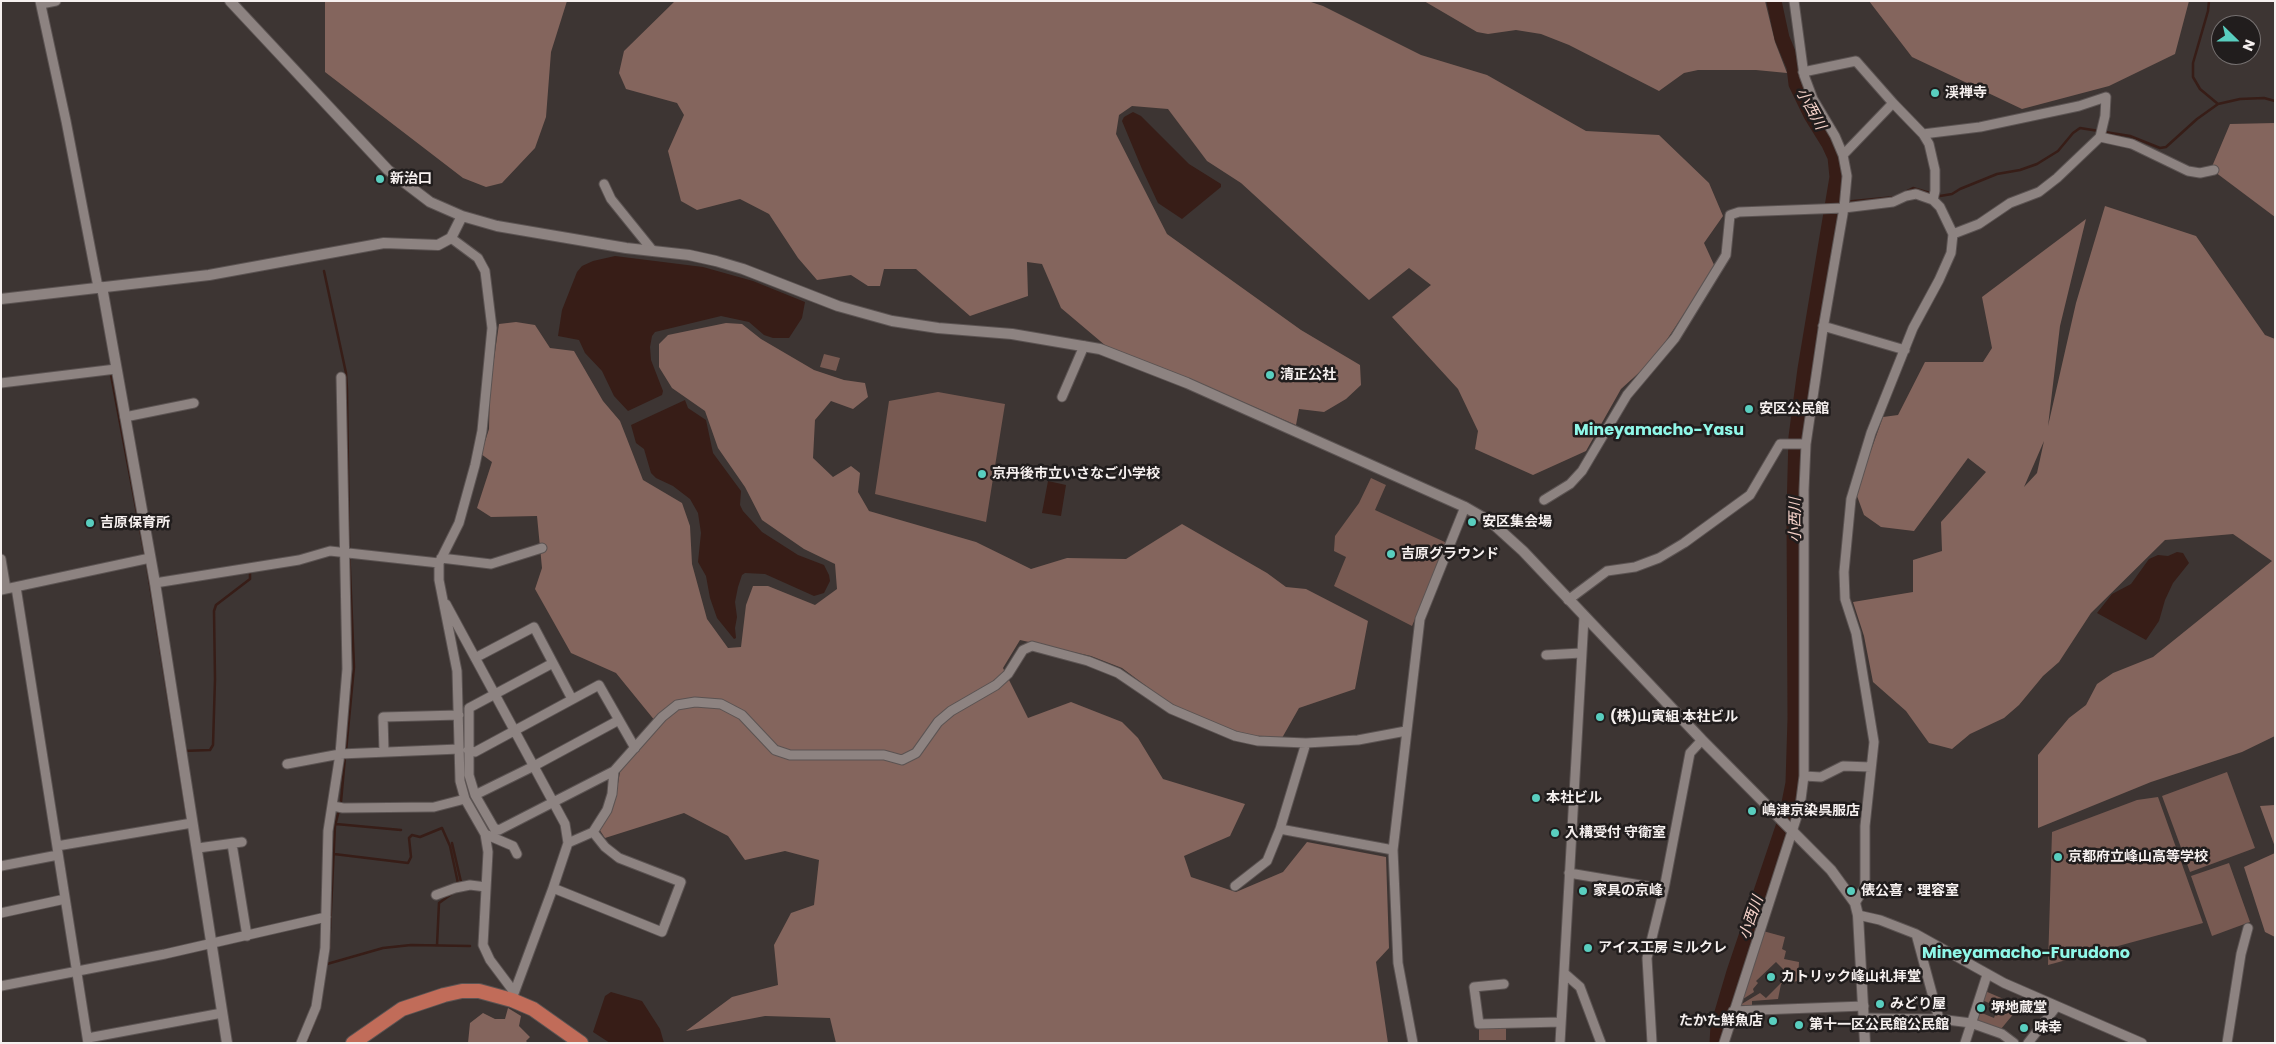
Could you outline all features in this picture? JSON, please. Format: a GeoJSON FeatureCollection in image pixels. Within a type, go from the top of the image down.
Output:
{"type":"FeatureCollection","features":[{"type":"Feature","properties":{"kind":"main road"},"geometry":{"type":"LineString","coordinates":[[352,1043],[402,1009],[425,1000],[462,991],[479,991],[513,996],[581,1043]]}},
{"type":"Feature","properties":{"kind":"street"},"geometry":{"type":"LineString","coordinates":[[56,1],[40,3],[100,287],[155,583],[192,823],[198,848],[210,944],[227,1043]]}},
{"type":"Feature","properties":{"kind":"street"},"geometry":{"type":"LineString","coordinates":[[230,1],[388,170],[430,202],[462,216],[497,226],[652,251],[689,255],[743,268],[838,306],[892,321],[938,328],[1012,334],[1100,349],[1187,383],[1465,506],[1491,522],[1523,552],[1702,740],[1831,870],[1855,903],[1858,915],[1865,1043]]}},
{"type":"Feature","properties":{"kind":"street"},"geometry":{"type":"LineString","coordinates":[[1724,1043],[1800,807],[1804,776],[1803,547],[1806,444],[1823,326],[1844,208],[1847,176],[1843,155],[1835,136],[1813,99],[1803,72],[1794,1]]}},
{"type":"Feature","properties":{"kind":"street"},"geometry":{"type":"LineString","coordinates":[[1803,72],[1856,61],[1923,134],[1933,156],[1935,191],[1933,200]]}},
{"type":"Feature","properties":{"kind":"street"},"geometry":{"type":"LineString","coordinates":[[1923,134],[1980,127],[2079,106],[2106,97],[2105,116],[2100,137],[2058,178],[2039,192],[2010,203],[1979,224],[1953,234]]}},
{"type":"Feature","properties":{"kind":"street"},"geometry":{"type":"LineString","coordinates":[[1843,155],[1893,103]]}},
{"type":"Feature","properties":{"kind":"street"},"geometry":{"type":"LineString","coordinates":[[2100,137],[2132,144],[2148,150],[2168,163],[2188,171],[2200,173],[2214,170]]}},
{"type":"Feature","properties":{"kind":"street"},"geometry":{"type":"LineString","coordinates":[[604,184],[610,199],[652,251]]}},
{"type":"Feature","properties":{"kind":"street"},"geometry":{"type":"LineString","coordinates":[[1544,500],[1570,484],[1582,471],[1627,395],[1675,338],[1726,255],[1730,215],[1739,212],[1844,208],[1892,202],[1916,194],[1933,200],[1946,217],[1953,234],[1952,248],[1946,266],[1913,328],[1860,466],[1851,499],[1844,572],[1845,598],[1856,634],[1874,742],[1864,826],[1865,887],[1855,903]]}},
{"type":"Feature","properties":{"kind":"street"},"geometry":{"type":"LineString","coordinates":[[1,298],[209,275],[384,243],[438,245],[451,238],[462,216]]}},
{"type":"Feature","properties":{"kind":"street"},"geometry":{"type":"LineString","coordinates":[[451,238],[478,258],[485,272],[492,328],[482,431],[475,465],[459,524],[440,560],[439,580],[457,671],[459,715],[469,775],[475,795],[494,828],[499,830],[614,770],[662,717],[677,705],[695,702],[721,704],[742,714],[775,750],[790,755],[884,755],[902,760],[916,753],[938,722],[996,685],[1008,674],[1023,650],[1032,646],[1088,661],[1118,673],[1171,709],[1235,736],[1258,741],[1306,743],[1358,740],[1406,731]]}},
{"type":"Feature","properties":{"kind":"street"},"geometry":{"type":"LineString","coordinates":[[1823,326],[1905,350]]}},
{"type":"Feature","properties":{"kind":"street"},"geometry":{"type":"LineString","coordinates":[[1062,398],[1084,346]]}},
{"type":"Feature","properties":{"kind":"street"},"geometry":{"type":"LineString","coordinates":[[1,383],[116,369]]}},
{"type":"Feature","properties":{"kind":"street"},"geometry":{"type":"LineString","coordinates":[[301,1043],[316,1007],[325,948],[328,831],[340,754],[347,669],[342,377]]}},
{"type":"Feature","properties":{"kind":"street"},"geometry":{"type":"LineString","coordinates":[[125,417],[194,404]]}},
{"type":"Feature","properties":{"kind":"street"},"geometry":{"type":"LineString","coordinates":[[1568,600],[1607,571],[1635,567],[1659,558],[1684,543],[1721,518],[1750,495],[1780,444],[1806,444]]}},
{"type":"Feature","properties":{"kind":"street"},"geometry":{"type":"LineString","coordinates":[[1413,1043],[1398,963],[1392,850],[1420,619],[1465,506]]}},
{"type":"Feature","properties":{"kind":"street"},"geometry":{"type":"LineString","coordinates":[[155,583],[299,560],[330,552],[492,564],[542,548]]}},
{"type":"Feature","properties":{"kind":"street"},"geometry":{"type":"LineString","coordinates":[[1,559],[4,590],[150,558]]}},
{"type":"Feature","properties":{"kind":"street"},"geometry":{"type":"LineString","coordinates":[[16,587],[88,1040],[222,1013]]}},
{"type":"Feature","properties":{"kind":"street"},"geometry":{"type":"LineString","coordinates":[[443,599],[565,824],[568,843],[513,996]]}},
{"type":"Feature","properties":{"kind":"street"},"geometry":{"type":"LineString","coordinates":[[1560,1043],[1584,617]]}},
{"type":"Feature","properties":{"kind":"street"},"geometry":{"type":"LineString","coordinates":[[475,658],[534,626],[572,698]]}},
{"type":"Feature","properties":{"kind":"street"},"geometry":{"type":"LineString","coordinates":[[1546,656],[1581,653]]}},
{"type":"Feature","properties":{"kind":"street"},"geometry":{"type":"LineString","coordinates":[[513,996],[490,960],[483,945],[488,852],[486,834],[465,799],[460,781],[469,708],[553,663]]}},
{"type":"Feature","properties":{"kind":"street"},"geometry":{"type":"LineString","coordinates":[[287,764],[340,754],[464,750],[475,752],[599,685],[634,748]]}},
{"type":"Feature","properties":{"kind":"street"},"geometry":{"type":"LineString","coordinates":[[384,752],[383,717],[459,715]]}},
{"type":"Feature","properties":{"kind":"street"},"geometry":{"type":"LineString","coordinates":[[475,795],[534,766],[618,720]]}},
{"type":"Feature","properties":{"kind":"street"},"geometry":{"type":"LineString","coordinates":[[1652,1043],[1647,958],[1664,889],[1690,754],[1702,740]]}},
{"type":"Feature","properties":{"kind":"street"},"geometry":{"type":"LineString","coordinates":[[1235,886],[1267,861],[1280,829],[1306,743]]}},
{"type":"Feature","properties":{"kind":"street"},"geometry":{"type":"LineString","coordinates":[[1804,776],[1821,777],[1843,766],[1871,767]]}},
{"type":"Feature","properties":{"kind":"street"},"geometry":{"type":"LineString","coordinates":[[568,843],[592,832],[607,810],[612,794],[614,770]]}},
{"type":"Feature","properties":{"kind":"street"},"geometry":{"type":"LineString","coordinates":[[333,806],[343,808],[434,807],[465,799]]}},
{"type":"Feature","properties":{"kind":"street"},"geometry":{"type":"LineString","coordinates":[[1,866],[58,850],[192,823]]}},
{"type":"Feature","properties":{"kind":"street"},"geometry":{"type":"LineString","coordinates":[[1280,829],[1392,850]]}},
{"type":"Feature","properties":{"kind":"street"},"geometry":{"type":"LineString","coordinates":[[553,888],[662,932],[681,882],[619,858],[605,847],[592,832]]}},
{"type":"Feature","properties":{"kind":"street"},"geometry":{"type":"LineString","coordinates":[[486,834],[512,846],[517,854]]}},
{"type":"Feature","properties":{"kind":"street"},"geometry":{"type":"LineString","coordinates":[[198,848],[242,842]]}},
{"type":"Feature","properties":{"kind":"street"},"geometry":{"type":"LineString","coordinates":[[232,844],[247,936]]}},
{"type":"Feature","properties":{"kind":"street"},"geometry":{"type":"LineString","coordinates":[[1569,873],[1664,889]]}},
{"type":"Feature","properties":{"kind":"street"},"geometry":{"type":"LineString","coordinates":[[436,895],[470,885],[486,887]]}},
{"type":"Feature","properties":{"kind":"street"},"geometry":{"type":"LineString","coordinates":[[1,913],[65,899]]}},
{"type":"Feature","properties":{"kind":"street"},"geometry":{"type":"LineString","coordinates":[[1858,915],[1880,920],[1916,934],[1987,974],[2056,1007],[2142,1043]]}},
{"type":"Feature","properties":{"kind":"street"},"geometry":{"type":"LineString","coordinates":[[1,986],[210,944],[326,917]]}},
{"type":"Feature","properties":{"kind":"street"},"geometry":{"type":"LineString","coordinates":[[2227,1043],[2241,954],[2248,928]]}},
{"type":"Feature","properties":{"kind":"street"},"geometry":{"type":"LineString","coordinates":[[1916,934],[1939,1019]]}},
{"type":"Feature","properties":{"kind":"street"},"geometry":{"type":"LineString","coordinates":[[1564,973],[1580,987],[1601,1043]]}},
{"type":"Feature","properties":{"kind":"street"},"geometry":{"type":"LineString","coordinates":[[1965,1043],[1987,974]]}},
{"type":"Feature","properties":{"kind":"street"},"geometry":{"type":"LineString","coordinates":[[1504,984],[1474,987],[1479,1024],[1562,1022]]}},
{"type":"Feature","properties":{"kind":"street"},"geometry":{"type":"LineString","coordinates":[[1733,1011],[1864,1006]]}},
{"type":"Feature","properties":{"kind":"street"},"geometry":{"type":"LineString","coordinates":[[2028,1043],[2056,1007]]}},
{"type":"Feature","properties":{"kind":"street"},"geometry":{"type":"LineString","coordinates":[[1864,1018],[1939,1019],[1971,1023],[2002,1034],[2014,1043]]}},
{"type":"Feature","properties":{"kind":"shaded area"},"geometry":{"type":"Polygon","coordinates":[[[325,1],[567,1],[551,52],[546,117],[535,148],[502,183],[486,187],[463,178],[325,72],[325,1]]]}},
{"type":"Feature","properties":{"kind":"shaded area"},"geometry":{"type":"Polygon","coordinates":[[[675,1],[1308,1],[1323,6],[1421,55],[1487,75],[1586,131],[1659,135],[1709,183],[1723,216],[1704,243],[1715,267],[1654,359],[1621,389],[1586,451],[1533,475],[1475,449],[1478,431],[1458,389],[1392,317],[1431,285],[1409,268],[1369,300],[1241,183],[1207,161],[1168,109],[1132,106],[1119,115],[1116,134],[1167,234],[1301,330],[1360,365],[1361,385],[1346,399],[1324,412],[1299,409],[1296,425],[1204,385],[1106,346],[1061,308],[1042,264],[1027,262],[1028,296],[970,316],[916,269],[884,269],[880,286],[868,286],[851,275],[817,280],[798,258],[769,214],[740,199],[697,210],[681,201],[668,151],[684,115],[677,103],[626,89],[619,73],[624,51],[675,1]]]}},
{"type":"Feature","properties":{"kind":"shaded area"},"geometry":{"type":"Polygon","coordinates":[[[1424,1],[1765,1],[1775,42],[1787,73],[1756,70],[1698,70],[1684,73],[1659,91],[1569,45],[1541,34],[1516,30],[1488,34],[1477,32],[1424,1]]]}},
{"type":"Feature","properties":{"kind":"shaded area"},"geometry":{"type":"Polygon","coordinates":[[[1869,1],[2189,1],[2175,54],[2109,86],[2022,109],[1912,57],[1869,1]]]}},
{"type":"Feature","properties":{"kind":"shaded area"},"geometry":{"type":"Polygon","coordinates":[[[1133,112],[1141,116],[1189,164],[1221,184],[1221,187],[1182,219],[1158,203],[1142,169],[1122,121],[1124,117],[1133,112]]]}},
{"type":"Feature","properties":{"kind":"shaded area"},"geometry":{"type":"Polygon","coordinates":[[[2275,123],[2275,217],[2211,169],[2230,124],[2275,123]]]}},
{"type":"Feature","properties":{"kind":"shaded area"},"geometry":{"type":"Polygon","coordinates":[[[2105,206],[2196,236],[2265,335],[2275,339],[2275,736],[2242,752],[2151,782],[2038,828],[2038,755],[2069,718],[2086,705],[2097,684],[2113,673],[2153,657],[2272,561],[2233,534],[2165,540],[2091,613],[2059,662],[2043,676],[2019,705],[2004,718],[1970,734],[1952,749],[1929,743],[1906,711],[1873,682],[1864,636],[1853,602],[1913,592],[1913,560],[1942,551],[1941,522],[1986,472],[1968,458],[1914,531],[1881,527],[1864,515],[1857,496],[1883,417],[1898,415],[1925,362],[1983,362],[1992,348],[1982,297],[2086,219],[2060,326],[2048,426],[2076,303],[2105,206]],[[2044,441],[2024,487],[2037,473],[2044,441]]]}},
{"type":"Feature","properties":{"kind":"shaded area"},"geometry":{"type":"Polygon","coordinates":[[[615,256],[703,267],[753,281],[805,302],[802,318],[789,338],[773,338],[764,335],[749,322],[721,316],[655,332],[652,336],[650,347],[651,360],[663,391],[662,395],[628,411],[614,396],[602,371],[585,353],[579,340],[558,336],[562,310],[577,272],[582,266],[593,261],[615,256]]]}},
{"type":"Feature","properties":{"kind":"shaded area"},"geometry":{"type":"Polygon","coordinates":[[[516,322],[535,325],[550,348],[574,351],[603,401],[620,421],[643,480],[682,503],[690,526],[692,564],[707,619],[728,648],[741,647],[746,605],[753,586],[768,586],[815,605],[837,589],[835,564],[804,549],[762,520],[745,487],[718,448],[705,411],[672,388],[659,367],[659,344],[668,335],[726,323],[742,324],[761,339],[814,370],[844,380],[865,383],[868,397],[853,409],[831,401],[815,420],[813,458],[833,477],[851,466],[860,473],[858,492],[869,511],[976,542],[1031,569],[1067,558],[1126,559],[1182,524],[1267,573],[1286,587],[1306,589],[1368,621],[1355,689],[1299,708],[1282,738],[1259,738],[1236,734],[1173,706],[1122,668],[1091,656],[1020,640],[1003,668],[1028,718],[1071,702],[1122,722],[1138,738],[1163,779],[1245,804],[1230,836],[1184,856],[1191,877],[1236,892],[1283,872],[1307,842],[1386,857],[1389,948],[1376,962],[1388,1043],[836,1043],[830,1018],[765,1016],[686,1031],[732,997],[778,985],[774,945],[791,913],[814,905],[819,860],[785,851],[745,860],[728,836],[684,813],[605,838],[599,829],[616,795],[620,772],[638,749],[660,727],[616,673],[571,653],[535,589],[542,568],[537,516],[491,517],[477,508],[492,462],[481,454],[489,429],[490,387],[499,324],[516,322]]]}},
{"type":"Feature","properties":{"kind":"shaded area"},"geometry":{"type":"Polygon","coordinates":[[[824,354],[840,358],[836,371],[820,367],[824,354]]]}},
{"type":"Feature","properties":{"kind":"shaded area"},"geometry":{"type":"Polygon","coordinates":[[[938,392],[1005,404],[986,522],[875,494],[889,401],[938,392]]]}},
{"type":"Feature","properties":{"kind":"shaded area"},"geometry":{"type":"Polygon","coordinates":[[[685,400],[688,408],[706,420],[713,453],[741,491],[740,505],[743,511],[762,532],[798,555],[824,565],[829,575],[830,581],[824,593],[814,596],[765,574],[745,573],[742,575],[735,602],[737,617],[736,638],[734,639],[717,618],[710,598],[706,576],[698,562],[701,533],[698,513],[690,499],[651,473],[644,449],[636,443],[631,425],[685,400]]]}},
{"type":"Feature","properties":{"kind":"shaded area","name":"吉原グラウンド"},"geometry":{"type":"Polygon","coordinates":[[[1371,478],[1386,485],[1375,510],[1447,543],[1412,626],[1334,586],[1346,557],[1334,551],[1335,536],[1359,503],[1371,478]]]}},
{"type":"Feature","properties":{"kind":"shaded area"},"geometry":{"type":"Polygon","coordinates":[[[1048,481],[1066,485],[1061,516],[1042,513],[1048,481]]]}},
{"type":"Feature","properties":{"kind":"shaded area"},"geometry":{"type":"Polygon","coordinates":[[[2177,552],[2183,553],[2189,563],[2173,583],[2165,600],[2159,621],[2146,640],[2097,613],[2112,594],[2131,584],[2149,559],[2158,555],[2168,556],[2177,552]]]}},
{"type":"Feature","properties":{"kind":"shaded area"},"geometry":{"type":"Polygon","coordinates":[[[2227,772],[2255,848],[2190,872],[2162,796],[2227,772]]]}},
{"type":"Feature","properties":{"kind":"shaded area"},"geometry":{"type":"Polygon","coordinates":[[[2158,797],[2203,923],[2048,965],[2052,832],[2137,800],[2158,797]]]}},
{"type":"Feature","properties":{"kind":"shaded area"},"geometry":{"type":"Polygon","coordinates":[[[2275,805],[2275,847],[2260,806],[2275,805]]]}},
{"type":"Feature","properties":{"kind":"shaded area"},"geometry":{"type":"Polygon","coordinates":[[[2275,853],[2275,937],[2265,932],[2244,867],[2275,853]]]}},
{"type":"Feature","properties":{"kind":"shaded area"},"geometry":{"type":"Polygon","coordinates":[[[2229,863],[2250,922],[2212,936],[2191,876],[2229,863]]]}},
{"type":"Feature","properties":{"kind":"shaded area"},"geometry":{"type":"Polygon","coordinates":[[[1753,907],[1755,908],[1735,962],[1753,907]]]}},
{"type":"Feature","properties":{"kind":"shaded area"},"geometry":{"type":"Polygon","coordinates":[[[1763,931],[1785,937],[1782,949],[1786,951],[1784,959],[1799,962],[1798,981],[1781,984],[1778,999],[1752,1001],[1752,1005],[1740,1005],[1760,993],[1766,998],[1789,975],[1776,962],[1756,981],[1758,983],[1753,989],[1754,992],[1740,1001],[1763,931]]]}},
{"type":"Feature","properties":{"kind":"shaded area"},"geometry":{"type":"Polygon","coordinates":[[[1730,978],[1713,1043],[1715,1025],[1730,978]]]}},
{"type":"Feature","properties":{"kind":"shaded area"},"geometry":{"type":"Polygon","coordinates":[[[1985,991],[2020,1006],[2001,1029],[1974,1020],[1977,1011],[1994,1018],[1998,1007],[1982,1000],[1985,991]]]}},
{"type":"Feature","properties":{"kind":"shaded area"},"geometry":{"type":"Polygon","coordinates":[[[611,992],[642,1001],[660,1029],[664,1043],[610,1043],[593,1032],[605,996],[611,992]]]}},
{"type":"Feature","properties":{"kind":"shaded area"},"geometry":{"type":"Polygon","coordinates":[[[508,1008],[521,1016],[519,1026],[530,1037],[526,1041],[528,1043],[468,1043],[470,1023],[483,1013],[495,1019],[505,1019],[508,1008]]]}},
{"type":"Feature","properties":{"kind":"shaded area"},"geometry":{"type":"Polygon","coordinates":[[[1479,1028],[1506,1028],[1506,1040],[1479,1040],[1479,1028]]]}},
{"type":"Feature","properties":{"kind":"waterway","name":"小西川"},"geometry":{"type":"LineString","coordinates":[[1717,1043],[1718,1026],[1734,972],[1786,818],[1793,783],[1796,437],[1805,369],[1837,177],[1835,157],[1796,84],[1794,67],[1782,38],[1774,1]]}},
{"type":"Feature","properties":{"kind":"waterway"},"geometry":{"type":"LineString","coordinates":[[2209,1],[2208,11],[2193,63],[2193,77],[2200,89],[2218,104]]}},
{"type":"Feature","properties":{"kind":"waterway"},"geometry":{"type":"LineString","coordinates":[[1833,203],[1895,197],[1913,188],[1940,196],[1952,194],[1997,174],[2020,170],[2037,164],[2058,151],[2073,133],[2080,128],[2130,136],[2160,148],[2166,147],[2197,119],[2218,104],[2240,99],[2264,98],[2275,101]]}},
{"type":"Feature","properties":{"kind":"waterway"},"geometry":{"type":"LineString","coordinates":[[324,271],[346,373],[347,390],[349,547],[354,667],[346,751]]}},
{"type":"Feature","properties":{"kind":"waterway"},"geometry":{"type":"LineString","coordinates":[[111,375],[147,566],[187,817]]}},
{"type":"Feature","properties":{"kind":"waterway"},"geometry":{"type":"LineString","coordinates":[[183,751],[210,750],[213,745],[215,679],[214,611],[216,605],[250,579],[250,572]]}},
{"type":"Feature","properties":{"kind":"waterway"},"geometry":{"type":"LineString","coordinates":[[329,950],[335,826],[341,802],[345,757]]}},
{"type":"Feature","properties":{"kind":"waterway"},"geometry":{"type":"LineString","coordinates":[[336,824],[401,830]]}},
{"type":"Feature","properties":{"kind":"waterway"},"geometry":{"type":"LineString","coordinates":[[334,854],[408,863],[411,857],[409,838],[412,835],[420,837],[442,828],[450,846],[458,883]]}},
{"type":"Feature","properties":{"kind":"waterway"},"geometry":{"type":"LineString","coordinates":[[452,843],[461,882]]}},
{"type":"Feature","properties":{"kind":"waterway"},"geometry":{"type":"LineString","coordinates":[[437,945],[439,903],[453,893]]}},
{"type":"Feature","properties":{"kind":"waterway"},"geometry":{"type":"LineString","coordinates":[[327,964],[383,948],[411,945],[470,946]]}},
{"type":"Feature","properties":{"kind":"waterway"},"geometry":{"type":"LineString","coordinates":[[306,1043],[320,1007]]}},
{"type":"Feature","properties":{"kind":"place","name":"渓禅寺"},"geometry":{"type":"Point","coordinates":[1935,93]}},
{"type":"Feature","properties":{"kind":"place","name":"新治口"},"geometry":{"type":"Point","coordinates":[380,179]}},
{"type":"Feature","properties":{"kind":"place","name":"清正公社"},"geometry":{"type":"Point","coordinates":[1270,375]}},
{"type":"Feature","properties":{"kind":"place","name":"安区公民館"},"geometry":{"type":"Point","coordinates":[1749,409]}},
{"type":"Feature","properties":{"kind":"place","name":"京丹後市立いさなご小学校"},"geometry":{"type":"Point","coordinates":[982,474]}},
{"type":"Feature","properties":{"kind":"place","name":"安区集会場"},"geometry":{"type":"Point","coordinates":[1472,522]}},
{"type":"Feature","properties":{"kind":"place","name":"吉原保育所"},"geometry":{"type":"Point","coordinates":[90,523]}},
{"type":"Feature","properties":{"kind":"place","name":"吉原グラウンド"},"geometry":{"type":"Point","coordinates":[1391,554]}},
{"type":"Feature","properties":{"kind":"place","name":"(株)山寅組 本社ビル"},"geometry":{"type":"Point","coordinates":[1600,717]}},
{"type":"Feature","properties":{"kind":"place","name":"本社ビル"},"geometry":{"type":"Point","coordinates":[1536,798]}},
{"type":"Feature","properties":{"kind":"place","name":"嶋津京染呉服店"},"geometry":{"type":"Point","coordinates":[1752,811]}},
{"type":"Feature","properties":{"kind":"place","name":"入構受付 守衛室"},"geometry":{"type":"Point","coordinates":[1555,833]}},
{"type":"Feature","properties":{"kind":"place","name":"京都府立峰山高等学校"},"geometry":{"type":"Point","coordinates":[2058,857]}},
{"type":"Feature","properties":{"kind":"place","name":"家具の京峰"},"geometry":{"type":"Point","coordinates":[1583,891]}},
{"type":"Feature","properties":{"kind":"place","name":"俵公喜・理容室"},"geometry":{"type":"Point","coordinates":[1851,891]}},
{"type":"Feature","properties":{"kind":"place","name":"アイス工房 ミルクレ"},"geometry":{"type":"Point","coordinates":[1588,948]}},
{"type":"Feature","properties":{"kind":"place","name":"カトリック峰山礼拝堂"},"geometry":{"type":"Point","coordinates":[1771,977]}},
{"type":"Feature","properties":{"kind":"place","name":"みどり屋"},"geometry":{"type":"Point","coordinates":[1880,1004]}},
{"type":"Feature","properties":{"kind":"place","name":"堺地蔵堂"},"geometry":{"type":"Point","coordinates":[1981,1008]}},
{"type":"Feature","properties":{"kind":"place","name":"たかた鮮魚店"},"geometry":{"type":"Point","coordinates":[1773,1021]}},
{"type":"Feature","properties":{"kind":"place","name":"第十一区公民館公民館"},"geometry":{"type":"Point","coordinates":[1799,1025]}},
{"type":"Feature","properties":{"kind":"place","name":"味幸"},"geometry":{"type":"Point","coordinates":[2024,1028]}},
{"type":"Feature","properties":{"kind":"district","name":"Mineyamacho-Yasu"},"geometry":{"type":"Point","coordinates":[1659,431]}},
{"type":"Feature","properties":{"kind":"district","name":"Mineyamacho-Furudono"},"geometry":{"type":"Point","coordinates":[2026,954]}}]}
